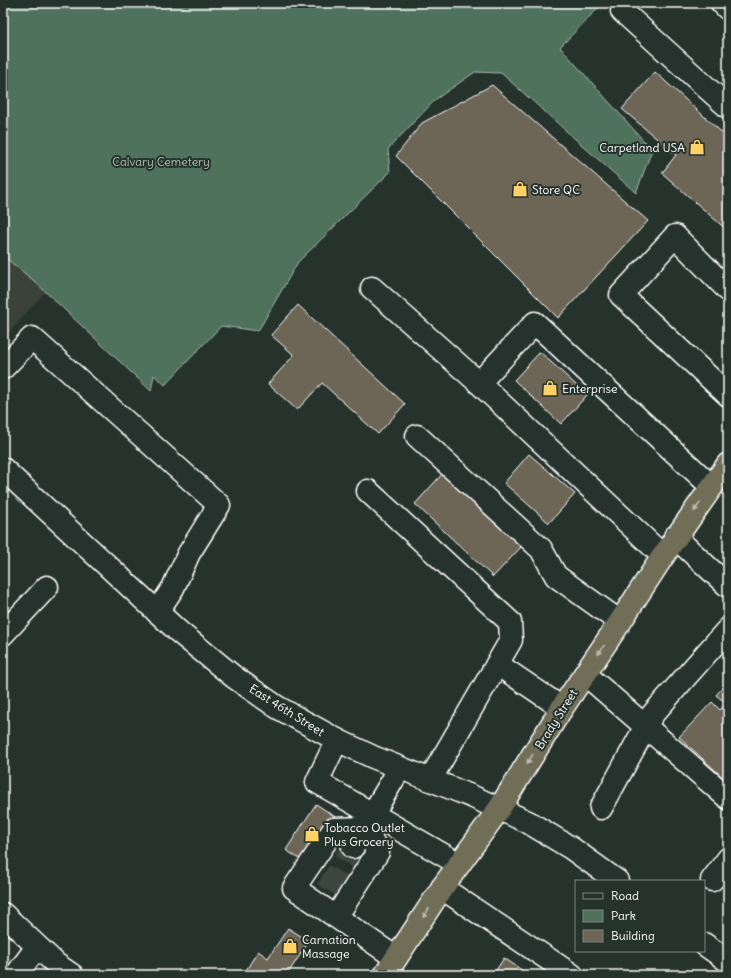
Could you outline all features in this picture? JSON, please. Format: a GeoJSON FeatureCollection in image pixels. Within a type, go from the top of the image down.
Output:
{"type":"FeatureCollection","features":[{"type":"Feature","properties":{"kind":"highway","name":"Brady Street"},"geometry":{"type":"LineString","coordinates":[[391,967],[442,888],[499,809],[562,708],[662,556],[728,464]]}},
{"type":"Feature","properties":{"kind":"street"},"geometry":{"type":"LineString","coordinates":[[722,3],[728,9]]}},
{"type":"Feature","properties":{"kind":"street"},"geometry":{"type":"LineString","coordinates":[[622,11],[728,107]]}},
{"type":"Feature","properties":{"kind":"street"},"geometry":{"type":"LineString","coordinates":[[728,290],[675,236],[621,295],[728,395]]}},
{"type":"Feature","properties":{"kind":"street"},"geometry":{"type":"LineString","coordinates":[[372,288],[478,383],[662,556]]}},
{"type":"Feature","properties":{"kind":"street"},"geometry":{"type":"LineString","coordinates":[[478,383],[535,323],[711,486]]}},
{"type":"Feature","properties":{"kind":"street"},"geometry":{"type":"LineString","coordinates":[[3,368],[32,338],[220,505],[189,553],[173,588],[157,612]]}},
{"type":"Feature","properties":{"kind":"street"},"geometry":{"type":"LineString","coordinates":[[417,436],[541,549],[556,576],[620,622]]}},
{"type":"Feature","properties":{"kind":"street","name":"East 46th Street"},"geometry":{"type":"LineString","coordinates":[[3,469],[179,632],[234,677],[277,707],[337,740],[400,768],[471,796],[528,822],[571,848],[616,880]]}},
{"type":"Feature","properties":{"kind":"street"},"geometry":{"type":"LineString","coordinates":[[368,491],[510,622],[511,640],[430,780]]}},
{"type":"Feature","properties":{"kind":"street"},"geometry":{"type":"LineString","coordinates":[[676,537],[728,586]]}},
{"type":"Feature","properties":{"kind":"street"},"geometry":{"type":"LineString","coordinates":[[3,634],[47,587]]}},
{"type":"Feature","properties":{"kind":"street"},"geometry":{"type":"LineString","coordinates":[[601,808],[652,715],[728,630]]}},
{"type":"Feature","properties":{"kind":"street"},"geometry":{"type":"LineString","coordinates":[[497,664],[562,708]]}},
{"type":"Feature","properties":{"kind":"street"},"geometry":{"type":"LineString","coordinates":[[585,674],[728,798]]}},
{"type":"Feature","properties":{"kind":"street"},"geometry":{"type":"LineString","coordinates":[[337,740],[316,782],[369,821],[459,864]]}},
{"type":"Feature","properties":{"kind":"street"},"geometry":{"type":"LineString","coordinates":[[353,847],[400,768]]}},
{"type":"Feature","properties":{"kind":"street"},"geometry":{"type":"LineString","coordinates":[[369,821],[334,829],[294,888],[323,897],[336,917],[391,967]]}},
{"type":"Feature","properties":{"kind":"street"},"geometry":{"type":"LineString","coordinates":[[336,917],[378,852],[369,821]]}},
{"type":"Feature","properties":{"kind":"street"},"geometry":{"type":"LineString","coordinates":[[712,880],[728,859]]}},
{"type":"Feature","properties":{"kind":"street"},"geometry":{"type":"LineString","coordinates":[[442,888],[572,975]]}},
{"type":"Feature","properties":{"kind":"street"},"geometry":{"type":"LineString","coordinates":[[3,914],[56,964],[72,975]]}},
{"type":"Feature","properties":{"kind":"street"},"geometry":{"type":"LineString","coordinates":[[16,975],[37,947]]}},
{"type":"Feature","properties":{"kind":"shaded area"},"geometry":{"type":"Polygon","coordinates":[[[3,240],[52,284],[3,339],[3,240]]]}},
{"type":"Feature","properties":{"kind":"shaded area"},"geometry":{"type":"Polygon","coordinates":[[[3,951],[35,975],[3,975],[3,951]]]}},
{"type":"Feature","properties":{"kind":"green space","name":"Calvary Cemetery"},"geometry":{"type":"Polygon","coordinates":[[[3,3],[603,3],[560,47],[652,150],[636,193],[501,73],[475,72],[436,99],[388,149],[390,172],[298,262],[258,331],[221,326],[165,385],[154,375],[151,391],[33,280],[3,256],[3,3]]]}},
{"type":"Feature","properties":{"kind":"building","name":"Carpetland USA"},"geometry":{"type":"Polygon","coordinates":[[[655,72],[728,138],[728,231],[662,173],[676,155],[622,109],[655,72]]]}},
{"type":"Feature","properties":{"kind":"building","name":"Store QC"},"geometry":{"type":"Polygon","coordinates":[[[492,85],[648,221],[558,318],[396,156],[422,123],[492,85]]]}},
{"type":"Feature","properties":{"kind":"building"},"geometry":{"type":"Polygon","coordinates":[[[298,305],[405,404],[378,434],[322,383],[297,410],[268,384],[294,355],[271,335],[298,305]]]}},
{"type":"Feature","properties":{"kind":"building","name":"Enterprise"},"geometry":{"type":"Polygon","coordinates":[[[540,352],[587,395],[561,424],[514,380],[540,352]]]}},
{"type":"Feature","properties":{"kind":"building"},"geometry":{"type":"Polygon","coordinates":[[[529,454],[575,494],[549,523],[504,483],[529,454]]]}},
{"type":"Feature","properties":{"kind":"building"},"geometry":{"type":"Polygon","coordinates":[[[444,472],[522,546],[493,577],[415,504],[444,472]]]}},
{"type":"Feature","properties":{"kind":"building"},"geometry":{"type":"Polygon","coordinates":[[[728,682],[728,782],[679,737],[712,702],[720,710],[726,703],[716,695],[728,682]]]}},
{"type":"Feature","properties":{"kind":"building","name":"Tobacco Outlet Plus Grocery"},"geometry":{"type":"Polygon","coordinates":[[[316,804],[337,818],[307,864],[286,850],[316,804]]]}},
{"type":"Feature","properties":{"kind":"building","name":"Carnation Massage"},"geometry":{"type":"Polygon","coordinates":[[[288,928],[309,941],[287,975],[243,975],[258,951],[268,958],[288,928]]]}},
{"type":"Feature","properties":{"kind":"building"},"geometry":{"type":"Polygon","coordinates":[[[504,958],[529,975],[493,975],[504,958]]]}},
{"type":"Feature","properties":{"kind":"tunnel"},"geometry":{"type":"LineString","coordinates":[[327,890],[353,847]]}},
{"type":"Feature","properties":{"kind":"place","name":"Carpetland USA"},"geometry":{"type":"Point","coordinates":[697,147]}},
{"type":"Feature","properties":{"kind":"place","name":"Store QC"},"geometry":{"type":"Point","coordinates":[520,189]}},
{"type":"Feature","properties":{"kind":"place","name":"Enterprise"},"geometry":{"type":"Point","coordinates":[550,388]}},
{"type":"Feature","properties":{"kind":"place","name":"Tobacco Outlet Plus Grocery"},"geometry":{"type":"Point","coordinates":[312,834]}},
{"type":"Feature","properties":{"kind":"place","name":"Carnation Massage"},"geometry":{"type":"Point","coordinates":[290,946]}}]}
